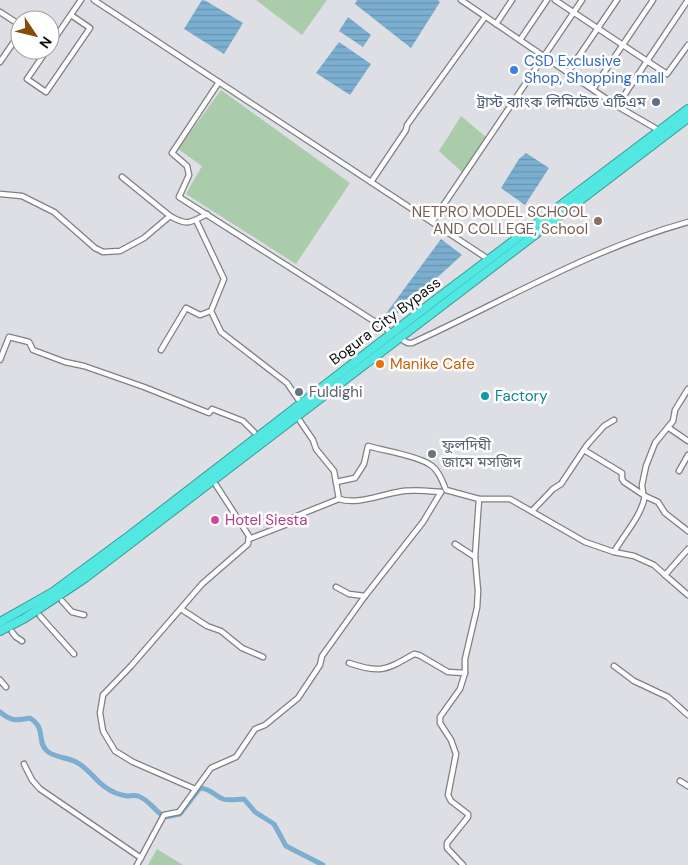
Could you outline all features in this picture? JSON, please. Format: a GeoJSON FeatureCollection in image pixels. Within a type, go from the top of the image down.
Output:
{"type":"FeatureCollection","features":[{"type":"Feature","properties":{"kind":"highway","name":"Bogura City Bypass"},"geometry":{"type":"LineString","coordinates":[[0,622],[53,592],[688,109]]}},
{"type":"Feature","properties":{"kind":"highway","name":"Bogura City Bypass"},"geometry":{"type":"LineString","coordinates":[[0,630],[25,618],[85,578],[688,118]]}},
{"type":"Feature","properties":{"kind":"street"},"geometry":{"type":"LineString","coordinates":[[60,31],[81,0]]}},
{"type":"Feature","properties":{"kind":"street"},"geometry":{"type":"LineString","coordinates":[[94,0],[485,257]]}},
{"type":"Feature","properties":{"kind":"street"},"geometry":{"type":"LineString","coordinates":[[461,0],[617,106],[654,128]]}},
{"type":"Feature","properties":{"kind":"street"},"geometry":{"type":"LineString","coordinates":[[496,24],[512,0]]}},
{"type":"Feature","properties":{"kind":"street"},"geometry":{"type":"LineString","coordinates":[[520,40],[547,0]]}},
{"type":"Feature","properties":{"kind":"street"},"geometry":{"type":"LineString","coordinates":[[555,0],[668,74],[688,45]]}},
{"type":"Feature","properties":{"kind":"street"},"geometry":{"type":"LineString","coordinates":[[432,222],[582,0]]}},
{"type":"Feature","properties":{"kind":"street"},"geometry":{"type":"LineString","coordinates":[[568,72],[617,0]]}},
{"type":"Feature","properties":{"kind":"street"},"geometry":{"type":"LineString","coordinates":[[593,90],[652,0]]}},
{"type":"Feature","properties":{"kind":"street"},"geometry":{"type":"LineString","coordinates":[[617,106],[688,0]]}},
{"type":"Feature","properties":{"kind":"street"},"geometry":{"type":"LineString","coordinates":[[40,60],[27,80],[46,92],[90,28],[71,15]]}},
{"type":"Feature","properties":{"kind":"street"},"geometry":{"type":"LineString","coordinates":[[372,182],[406,130],[407,125],[485,17]]}},
{"type":"Feature","properties":{"kind":"street"},"geometry":{"type":"LineString","coordinates":[[0,62],[10,48]]}},
{"type":"Feature","properties":{"kind":"street"},"geometry":{"type":"LineString","coordinates":[[219,82],[172,154],[187,166],[189,175],[178,196],[388,330]]}},
{"type":"Feature","properties":{"kind":"street"},"geometry":{"type":"LineString","coordinates":[[122,177],[180,222],[190,223],[207,214]]}},
{"type":"Feature","properties":{"kind":"street"},"geometry":{"type":"LineString","coordinates":[[0,194],[22,196],[54,212],[95,248],[104,252],[120,251],[144,238],[170,216]]}},
{"type":"Feature","properties":{"kind":"street"},"geometry":{"type":"LineString","coordinates":[[196,220],[224,279],[211,311],[221,332],[286,383],[298,399]]}},
{"type":"Feature","properties":{"kind":"street"},"geometry":{"type":"LineString","coordinates":[[404,341],[408,343],[420,339],[568,267],[614,247],[688,222]]}},
{"type":"Feature","properties":{"kind":"street"},"geometry":{"type":"LineString","coordinates":[[161,350],[186,308],[200,315],[211,311]]}},
{"type":"Feature","properties":{"kind":"street"},"geometry":{"type":"LineString","coordinates":[[0,360],[9,337],[29,342],[33,350],[65,362],[84,366],[144,387],[208,413],[212,409],[243,421],[254,432]]}},
{"type":"Feature","properties":{"kind":"street"},"geometry":{"type":"LineString","coordinates":[[614,552],[641,510],[644,495],[642,485],[646,466],[655,443],[673,422],[675,410],[688,389]]}},
{"type":"Feature","properties":{"kind":"street"},"geometry":{"type":"LineString","coordinates":[[532,511],[553,489],[561,484],[584,450],[604,426],[614,420]]}},
{"type":"Feature","properties":{"kind":"street"},"geometry":{"type":"LineString","coordinates":[[300,421],[313,440],[316,449],[334,471],[339,499]]}},
{"type":"Feature","properties":{"kind":"street"},"geometry":{"type":"LineString","coordinates":[[669,428],[688,441]]}},
{"type":"Feature","properties":{"kind":"street"},"geometry":{"type":"LineString","coordinates":[[137,865],[164,815],[179,812],[211,768],[236,757],[256,729],[265,725],[298,698],[320,665],[322,656],[365,596],[424,522],[444,491],[439,474],[429,464],[368,446],[364,464],[355,478],[336,482]]}},
{"type":"Feature","properties":{"kind":"street"},"geometry":{"type":"LineString","coordinates":[[584,450],[622,473],[624,482],[658,502],[662,510],[688,531]]}},
{"type":"Feature","properties":{"kind":"street"},"geometry":{"type":"LineString","coordinates":[[678,471],[688,455]]}},
{"type":"Feature","properties":{"kind":"street"},"geometry":{"type":"LineString","coordinates":[[195,789],[133,762],[115,751],[102,731],[100,713],[103,695],[131,666],[202,584],[248,544],[249,539],[216,486]]}},
{"type":"Feature","properties":{"kind":"street"},"geometry":{"type":"LineString","coordinates":[[249,539],[286,525],[294,517],[339,499],[355,501],[400,491],[422,490],[444,491],[479,500],[510,499],[585,542],[614,552],[634,556],[654,565],[688,595]]}},
{"type":"Feature","properties":{"kind":"street"},"geometry":{"type":"LineString","coordinates":[[463,865],[447,848],[447,843],[468,817],[468,814],[451,801],[448,795],[456,754],[451,740],[440,723],[440,717],[460,689],[465,673],[465,659],[477,608],[478,591],[475,556],[479,500]]}},
{"type":"Feature","properties":{"kind":"street"},"geometry":{"type":"LineString","coordinates":[[455,544],[475,556]]}},
{"type":"Feature","properties":{"kind":"street"},"geometry":{"type":"LineString","coordinates":[[665,575],[688,549]]}},
{"type":"Feature","properties":{"kind":"street"},"geometry":{"type":"LineString","coordinates":[[336,587],[349,594],[365,596]]}},
{"type":"Feature","properties":{"kind":"street"},"geometry":{"type":"LineString","coordinates":[[62,601],[72,612],[84,615]]}},
{"type":"Feature","properties":{"kind":"street"},"geometry":{"type":"LineString","coordinates":[[181,609],[207,626],[222,631],[242,648],[263,658]]}},
{"type":"Feature","properties":{"kind":"street"},"geometry":{"type":"LineString","coordinates":[[40,616],[74,654]]}},
{"type":"Feature","properties":{"kind":"street"},"geometry":{"type":"LineString","coordinates":[[12,632],[22,640]]}},
{"type":"Feature","properties":{"kind":"street"},"geometry":{"type":"LineString","coordinates":[[349,664],[382,670],[414,654],[448,672],[465,673]]}},
{"type":"Feature","properties":{"kind":"street"},"geometry":{"type":"LineString","coordinates":[[614,666],[634,681],[668,697],[688,715]]}},
{"type":"Feature","properties":{"kind":"street"},"geometry":{"type":"LineString","coordinates":[[0,680],[6,687]]}},
{"type":"Feature","properties":{"kind":"street"},"geometry":{"type":"LineString","coordinates":[[24,764],[32,780],[40,789],[141,858]]}},
{"type":"Feature","properties":{"kind":"street"},"geometry":{"type":"LineString","coordinates":[[680,781],[688,786]]}},
{"type":"Feature","properties":{"kind":"green space"},"geometry":{"type":"Polygon","coordinates":[[[256,0],[327,0],[302,35],[256,0]]]}},
{"type":"Feature","properties":{"kind":"green space"},"geometry":{"type":"Polygon","coordinates":[[[221,90],[350,183],[296,264],[186,194],[202,166],[178,149],[221,90]]]}},
{"type":"Feature","properties":{"kind":"green space"},"geometry":{"type":"Polygon","coordinates":[[[461,116],[487,138],[463,173],[439,151],[461,116]]]}},
{"type":"Feature","properties":{"kind":"green space"},"geometry":{"type":"Polygon","coordinates":[[[157,849],[183,865],[148,865],[157,849]]]}},
{"type":"Feature","properties":{"kind":"water"},"geometry":{"type":"Polygon","coordinates":[[[202,0],[243,23],[224,54],[184,29],[202,0]]]}},
{"type":"Feature","properties":{"kind":"water"},"geometry":{"type":"Polygon","coordinates":[[[357,0],[438,0],[440,2],[411,48],[355,4],[357,0]]]}},
{"type":"Feature","properties":{"kind":"water"},"geometry":{"type":"Polygon","coordinates":[[[348,17],[371,35],[363,47],[339,31],[348,17]]]}},
{"type":"Feature","properties":{"kind":"water"},"geometry":{"type":"Polygon","coordinates":[[[339,42],[371,64],[350,95],[316,73],[339,42]]]}},
{"type":"Feature","properties":{"kind":"water"},"geometry":{"type":"Polygon","coordinates":[[[526,153],[549,168],[525,205],[501,188],[519,159],[526,153]]]}},
{"type":"Feature","properties":{"kind":"water"},"geometry":{"type":"Polygon","coordinates":[[[441,239],[462,255],[386,324],[382,319],[441,239]]]}},
{"type":"Feature","properties":{"kind":"waterway"},"geometry":{"type":"LineString","coordinates":[[0,712],[14,719],[30,718],[38,726],[42,743],[47,751],[80,764],[101,784],[113,792],[124,796],[142,798],[165,817],[180,814],[200,788],[223,799],[244,799],[255,812],[274,824],[286,846],[323,865]]}},
{"type":"Feature","properties":{"kind":"place","name":"CSD Exclusive Shop, Shopping mall"},"geometry":{"type":"Point","coordinates":[514,70]}},
{"type":"Feature","properties":{"kind":"place","name":"ট্রাস্ট ব্যাংক লিমিটেড এটিএম"},"geometry":{"type":"Point","coordinates":[656,102]}},
{"type":"Feature","properties":{"kind":"place","name":"NETPRO MODEL SCHOOL AND COLLEGE, School"},"geometry":{"type":"Point","coordinates":[598,221]}},
{"type":"Feature","properties":{"kind":"place","name":"Manike Cafe"},"geometry":{"type":"Point","coordinates":[380,364]}},
{"type":"Feature","properties":{"kind":"place","name":"Fuldighi"},"geometry":{"type":"Point","coordinates":[299,392]}},
{"type":"Feature","properties":{"kind":"place","name":"Factory"},"geometry":{"type":"Point","coordinates":[485,396]}},
{"type":"Feature","properties":{"kind":"place","name":"ফুলদিঘী জামে মসজিদ"},"geometry":{"type":"Point","coordinates":[432,454]}},
{"type":"Feature","properties":{"kind":"place","name":"Hotel Siesta"},"geometry":{"type":"Point","coordinates":[215,520]}}]}
